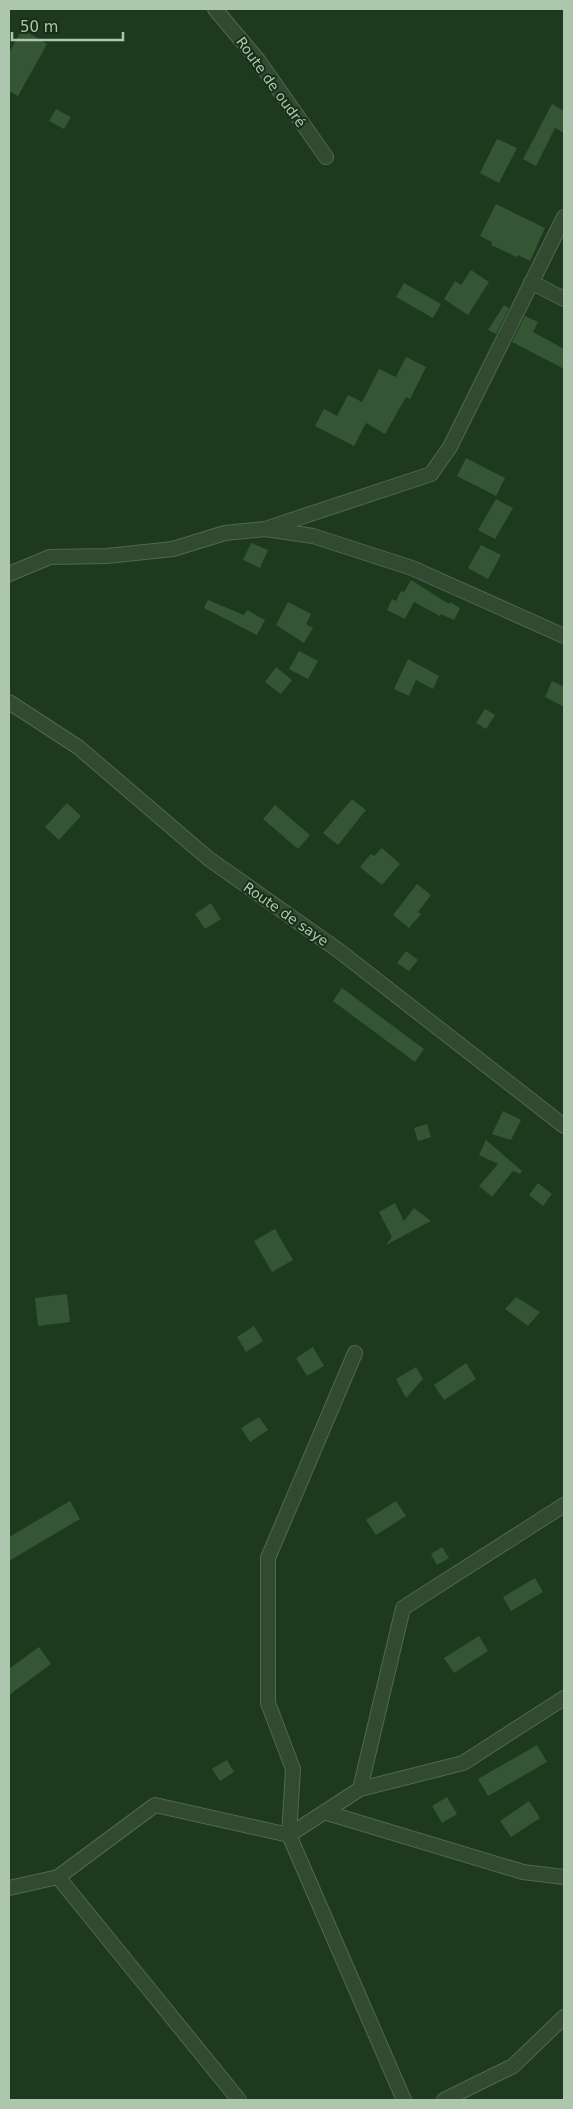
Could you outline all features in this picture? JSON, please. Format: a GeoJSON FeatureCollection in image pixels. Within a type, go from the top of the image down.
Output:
{"type":"FeatureCollection","features":[{"type":"Feature","properties":{"kind":"street","name":"Route de oudré"},"geometry":{"type":"LineString","coordinates":[[215,9],[258,60],[326,157]]}},
{"type":"Feature","properties":{"kind":"street"},"geometry":{"type":"LineString","coordinates":[[9,574],[50,557],[107,556],[173,549],[225,533],[265,529],[430,474],[450,447],[564,217]]}},
{"type":"Feature","properties":{"kind":"street"},"geometry":{"type":"LineString","coordinates":[[531,282],[564,300]]}},
{"type":"Feature","properties":{"kind":"street"},"geometry":{"type":"LineString","coordinates":[[265,529],[313,536],[412,568],[564,636]]}},
{"type":"Feature","properties":{"kind":"street","name":"Route de saye"},"geometry":{"type":"LineString","coordinates":[[9,702],[78,747],[209,859],[338,950],[564,1126]]}},
{"type":"Feature","properties":{"kind":"street"},"geometry":{"type":"LineString","coordinates":[[355,1353],[268,1558],[268,1703],[292,1770],[289,1835],[404,2100]]}},
{"type":"Feature","properties":{"kind":"street"},"geometry":{"type":"LineString","coordinates":[[360,1789],[403,1608],[564,1505]]}},
{"type":"Feature","properties":{"kind":"street"},"geometry":{"type":"LineString","coordinates":[[9,1888],[58,1877],[155,1805],[289,1835],[360,1789],[463,1763],[564,1698]]}},
{"type":"Feature","properties":{"kind":"street"},"geometry":{"type":"LineString","coordinates":[[324,1812],[523,1872],[564,1878]]}},
{"type":"Feature","properties":{"kind":"street"},"geometry":{"type":"LineString","coordinates":[[58,1877],[239,2100]]}},
{"type":"Feature","properties":{"kind":"street"},"geometry":{"type":"LineString","coordinates":[[444,2100],[513,2066],[564,2017]]}},
{"type":"Feature","properties":{"kind":"building"},"geometry":{"type":"Polygon","coordinates":[[[22,29],[47,44],[18,96],[9,91],[9,53],[22,29]]]}},
{"type":"Feature","properties":{"kind":"building"},"geometry":{"type":"Polygon","coordinates":[[[552,104],[564,111],[564,133],[555,128],[536,166],[523,159],[552,104]]]}},
{"type":"Feature","properties":{"kind":"building"},"geometry":{"type":"Polygon","coordinates":[[[56,109],[71,117],[64,129],[49,121],[56,109]]]}},
{"type":"Feature","properties":{"kind":"building"},"geometry":{"type":"Polygon","coordinates":[[[497,139],[517,148],[499,183],[480,173],[497,139]]]}},
{"type":"Feature","properties":{"kind":"building"},"geometry":{"type":"Polygon","coordinates":[[[496,204],[545,228],[530,261],[491,245],[492,242],[480,236],[496,204]]]}},
{"type":"Feature","properties":{"kind":"building"},"geometry":{"type":"Polygon","coordinates":[[[471,270],[489,282],[468,315],[444,299],[455,281],[461,285],[471,270]]]}},
{"type":"Feature","properties":{"kind":"building"},"geometry":{"type":"Polygon","coordinates":[[[404,283],[441,304],[433,318],[396,297],[404,283]]]}},
{"type":"Feature","properties":{"kind":"building"},"geometry":{"type":"Polygon","coordinates":[[[504,305],[509,308],[496,334],[488,330],[504,305]]]}},
{"type":"Feature","properties":{"kind":"building"},"geometry":{"type":"Polygon","coordinates":[[[525,316],[538,322],[533,332],[564,349],[564,369],[512,342],[525,316]]]}},
{"type":"Feature","properties":{"kind":"building"},"geometry":{"type":"Polygon","coordinates":[[[406,357],[426,367],[410,399],[406,397],[385,434],[366,423],[354,446],[315,426],[324,409],[337,416],[348,395],[362,402],[379,369],[396,377],[406,357]]]}},
{"type":"Feature","properties":{"kind":"building"},"geometry":{"type":"Polygon","coordinates":[[[466,458],[505,478],[496,496],[457,476],[466,458]]]}},
{"type":"Feature","properties":{"kind":"building"},"geometry":{"type":"Polygon","coordinates":[[[496,499],[513,508],[495,539],[478,530],[496,499]]]}},
{"type":"Feature","properties":{"kind":"building"},"geometry":{"type":"Polygon","coordinates":[[[251,543],[268,550],[260,568],[243,560],[251,543]]]}},
{"type":"Feature","properties":{"kind":"building"},"geometry":{"type":"Polygon","coordinates":[[[481,545],[501,555],[488,579],[468,568],[481,545]]]}},
{"type":"Feature","properties":{"kind":"building"},"geometry":{"type":"Polygon","coordinates":[[[411,580],[449,604],[450,602],[460,608],[454,620],[441,614],[440,616],[414,602],[405,619],[387,610],[392,599],[396,601],[401,591],[404,592],[411,580]]]}},
{"type":"Feature","properties":{"kind":"building"},"geometry":{"type":"Polygon","coordinates":[[[208,600],[244,615],[247,610],[265,620],[257,635],[204,608],[208,600]]]}},
{"type":"Feature","properties":{"kind":"building"},"geometry":{"type":"Polygon","coordinates":[[[288,602],[311,614],[306,624],[313,628],[304,643],[276,625],[288,602]]]}},
{"type":"Feature","properties":{"kind":"building"},"geometry":{"type":"Polygon","coordinates":[[[299,651],[318,661],[308,679],[289,669],[299,651]]]}},
{"type":"Feature","properties":{"kind":"building"},"geometry":{"type":"Polygon","coordinates":[[[408,659],[439,676],[433,689],[416,680],[409,696],[394,689],[408,659]]]}},
{"type":"Feature","properties":{"kind":"building"},"geometry":{"type":"Polygon","coordinates":[[[276,667],[292,680],[281,694],[265,682],[276,667]]]}},
{"type":"Feature","properties":{"kind":"building"},"geometry":{"type":"Polygon","coordinates":[[[552,681],[564,687],[564,707],[545,697],[552,681]]]}},
{"type":"Feature","properties":{"kind":"building"},"geometry":{"type":"Polygon","coordinates":[[[485,709],[495,715],[486,729],[476,723],[485,709]]]}},
{"type":"Feature","properties":{"kind":"building"},"geometry":{"type":"Polygon","coordinates":[[[352,799],[366,810],[338,845],[323,833],[352,799]]]}},
{"type":"Feature","properties":{"kind":"building"},"geometry":{"type":"Polygon","coordinates":[[[67,803],[81,816],[59,840],[45,827],[67,803]]]}},
{"type":"Feature","properties":{"kind":"building"},"geometry":{"type":"Polygon","coordinates":[[[275,805],[310,835],[298,849],[263,819],[275,805]]]}},
{"type":"Feature","properties":{"kind":"building"},"geometry":{"type":"Polygon","coordinates":[[[382,848],[400,864],[382,885],[360,867],[371,854],[374,856],[382,848]]]}},
{"type":"Feature","properties":{"kind":"building"},"geometry":{"type":"Polygon","coordinates":[[[417,884],[431,895],[418,912],[421,914],[409,928],[393,915],[417,884]]]}},
{"type":"Feature","properties":{"kind":"building"},"geometry":{"type":"Polygon","coordinates":[[[211,903],[221,919],[205,929],[195,914],[211,903]]]}},
{"type":"Feature","properties":{"kind":"building"},"geometry":{"type":"Polygon","coordinates":[[[406,951],[418,960],[409,971],[397,963],[406,951]]]}},
{"type":"Feature","properties":{"kind":"building"},"geometry":{"type":"Polygon","coordinates":[[[342,988],[424,1049],[415,1062],[333,1001],[342,988]]]}},
{"type":"Feature","properties":{"kind":"building"},"geometry":{"type":"Polygon","coordinates":[[[503,1111],[521,1120],[511,1140],[492,1134],[503,1111]]]}},
{"type":"Feature","properties":{"kind":"building"},"geometry":{"type":"Polygon","coordinates":[[[427,1124],[431,1137],[418,1141],[414,1128],[427,1124]]]}},
{"type":"Feature","properties":{"kind":"building"},"geometry":{"type":"Polygon","coordinates":[[[486,1140],[522,1171],[520,1174],[513,1171],[492,1197],[479,1186],[498,1164],[479,1155],[486,1140]]]}},
{"type":"Feature","properties":{"kind":"building"},"geometry":{"type":"Polygon","coordinates":[[[538,1183],[552,1194],[543,1206],[529,1195],[538,1183]]]}},
{"type":"Feature","properties":{"kind":"building"},"geometry":{"type":"Polygon","coordinates":[[[395,1203],[404,1221],[414,1208],[431,1221],[386,1245],[392,1237],[379,1212],[395,1203]]]}},
{"type":"Feature","properties":{"kind":"building"},"geometry":{"type":"Polygon","coordinates":[[[275,1229],[293,1260],[272,1272],[254,1241],[275,1229]]]}},
{"type":"Feature","properties":{"kind":"building"},"geometry":{"type":"Polygon","coordinates":[[[67,1294],[70,1322],[38,1326],[35,1298],[67,1294]]]}},
{"type":"Feature","properties":{"kind":"building"},"geometry":{"type":"Polygon","coordinates":[[[516,1297],[540,1312],[528,1326],[505,1309],[516,1297]]]}},
{"type":"Feature","properties":{"kind":"building"},"geometry":{"type":"Polygon","coordinates":[[[254,1326],[263,1341],[246,1352],[237,1337],[254,1326]]]}},
{"type":"Feature","properties":{"kind":"building"},"geometry":{"type":"Polygon","coordinates":[[[313,1347],[324,1366],[307,1376],[296,1358],[313,1347]]]}},
{"type":"Feature","properties":{"kind":"building"},"geometry":{"type":"Polygon","coordinates":[[[466,1363],[476,1379],[444,1400],[434,1385],[466,1363]]]}},
{"type":"Feature","properties":{"kind":"building"},"geometry":{"type":"Polygon","coordinates":[[[416,1367],[423,1379],[406,1398],[396,1379],[416,1367]]]}},
{"type":"Feature","properties":{"kind":"building"},"geometry":{"type":"Polygon","coordinates":[[[259,1417],[268,1430],[250,1442],[241,1428],[259,1417]]]}},
{"type":"Feature","properties":{"kind":"building"},"geometry":{"type":"Polygon","coordinates":[[[70,1501],[80,1519],[9,1561],[9,1537],[70,1501]]]}},
{"type":"Feature","properties":{"kind":"building"},"geometry":{"type":"Polygon","coordinates":[[[396,1501],[406,1516],[376,1535],[366,1520],[396,1501]]]}},
{"type":"Feature","properties":{"kind":"building"},"geometry":{"type":"Polygon","coordinates":[[[442,1547],[449,1558],[437,1565],[431,1554],[442,1547]]]}},
{"type":"Feature","properties":{"kind":"building"},"geometry":{"type":"Polygon","coordinates":[[[535,1578],[543,1592],[511,1611],[503,1597],[535,1578]]]}},
{"type":"Feature","properties":{"kind":"building"},"geometry":{"type":"Polygon","coordinates":[[[479,1636],[488,1651],[454,1673],[444,1658],[479,1636]]]}},
{"type":"Feature","properties":{"kind":"building"},"geometry":{"type":"Polygon","coordinates":[[[39,1647],[51,1664],[9,1695],[9,1669],[39,1647]]]}},
{"type":"Feature","properties":{"kind":"building"},"geometry":{"type":"Polygon","coordinates":[[[537,1745],[547,1762],[488,1796],[478,1779],[537,1745]]]}},
{"type":"Feature","properties":{"kind":"building"},"geometry":{"type":"Polygon","coordinates":[[[227,1760],[234,1772],[220,1781],[212,1769],[227,1760]]]}},
{"type":"Feature","properties":{"kind":"building"},"geometry":{"type":"Polygon","coordinates":[[[447,1797],[457,1814],[442,1823],[432,1806],[447,1797]]]}},
{"type":"Feature","properties":{"kind":"building"},"geometry":{"type":"Polygon","coordinates":[[[529,1801],[540,1818],[511,1837],[500,1821],[529,1801]]]}}]}
